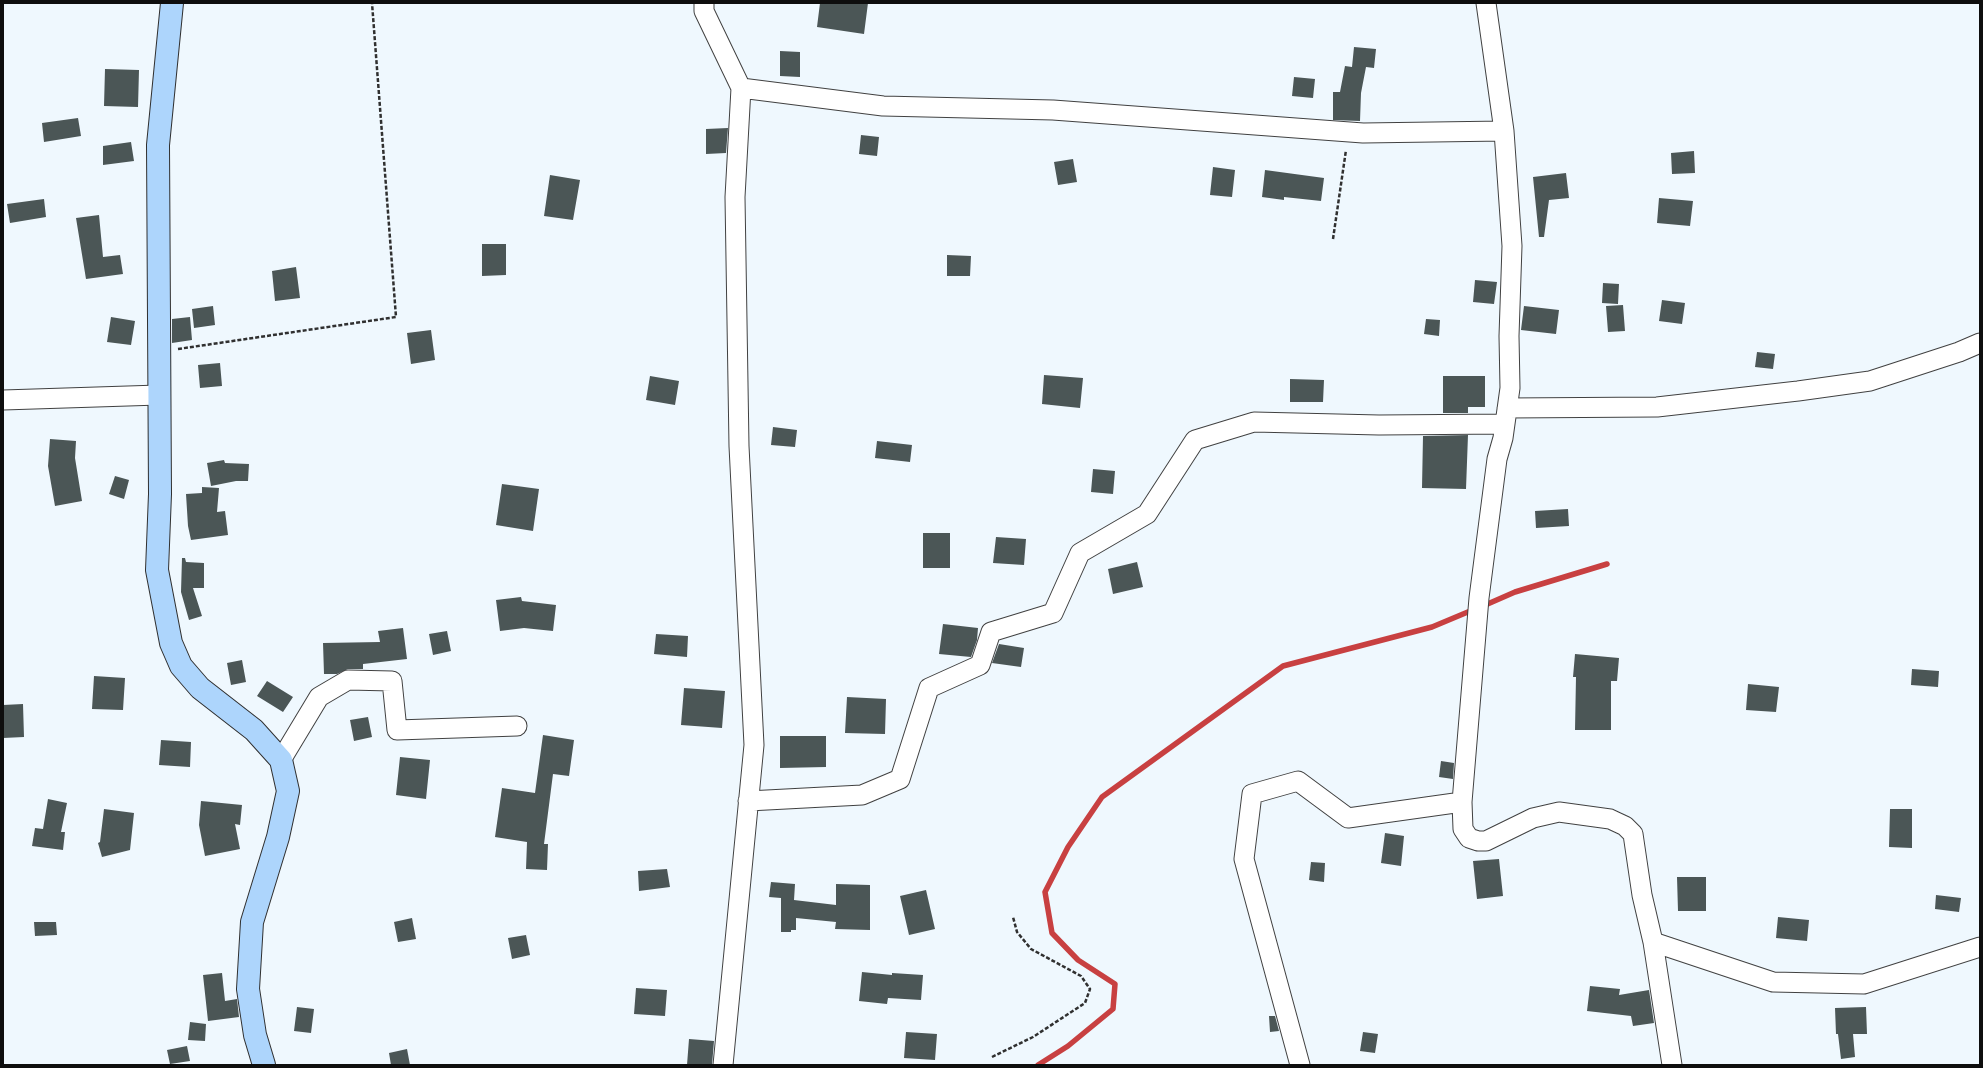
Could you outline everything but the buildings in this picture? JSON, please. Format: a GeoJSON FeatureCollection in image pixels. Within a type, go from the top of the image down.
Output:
{"type":"FeatureCollection","features":[{"type":"Feature","properties":{"kind":"street"},"geometry":{"type":"LineString","coordinates":[[172,3],[158,144],[160,494],[157,570],[171,643],[181,666],[200,688],[254,730],[281,760],[288,791],[278,837],[252,922],[248,989],[255,1035],[264,1065]]}},
{"type":"Feature","properties":{"kind":"street"},"geometry":{"type":"LineString","coordinates":[[704,3],[704,12],[741,88],[735,196],[739,446],[754,745],[723,1065]]}},
{"type":"Feature","properties":{"kind":"street"},"geometry":{"type":"LineString","coordinates":[[1486,3],[1504,131],[1512,246],[1508,336],[1510,388],[1497,459],[1479,598],[1477,640],[1462,802],[1463,829],[1469,838],[1478,841],[1486,841],[1533,818],[1559,812],[1610,819],[1625,826],[1633,834],[1642,894],[1653,942],[1672,1065]]}},
{"type":"Feature","properties":{"kind":"street"},"geometry":{"type":"LineString","coordinates":[[741,88],[883,106],[1053,110],[1348,132],[1504,131]]}},
{"type":"Feature","properties":{"kind":"street"},"geometry":{"type":"LineString","coordinates":[[748,801],[862,795],[900,779],[929,688],[980,665],[991,632],[1053,612],[1080,552],[1147,514],[1196,440],[1254,422],[1379,425],[1657,407],[1798,391],[1870,381],[1980,344]]}},
{"type":"Feature","properties":{"kind":"street"},"geometry":{"type":"LineString","coordinates":[[3,400],[159,395]]}},
{"type":"Feature","properties":{"kind":"street"},"geometry":{"type":"LineString","coordinates":[[281,760],[319,697],[348,680],[392,681],[398,730],[518,726]]}},
{"type":"Feature","properties":{"kind":"street"},"geometry":{"type":"LineString","coordinates":[[1300,1065],[1244,859],[1252,794],[1298,781],[1348,818],[1462,802]]}},
{"type":"Feature","properties":{"kind":"street"},"geometry":{"type":"LineString","coordinates":[[1653,942],[1773,982],[1864,984],[1980,947]]}},
{"type":"Feature","properties":{"kind":"path"},"geometry":{"type":"LineString","coordinates":[[160,351],[396,317],[372,3]]}},
{"type":"Feature","properties":{"kind":"path"},"geometry":{"type":"LineString","coordinates":[[1333,239],[1348,132]]}},
{"type":"Feature","properties":{"kind":"path"},"geometry":{"type":"LineString","coordinates":[[992,1057],[1033,1037],[1085,1003],[1090,989],[1081,976],[1031,950],[1017,932],[1013,917]]}},
{"type":"Feature","properties":{"kind":"waterway"},"geometry":{"type":"LineString","coordinates":[[1483,606],[1515,592],[1607,564]]}},
{"type":"Feature","properties":{"kind":"waterway"},"geometry":{"type":"LineString","coordinates":[[1038,1065],[1068,1046],[1113,1009],[1115,984],[1078,960],[1052,933],[1045,892],[1068,847],[1102,797],[1283,666],[1432,627],[1475,609]]}}]}
